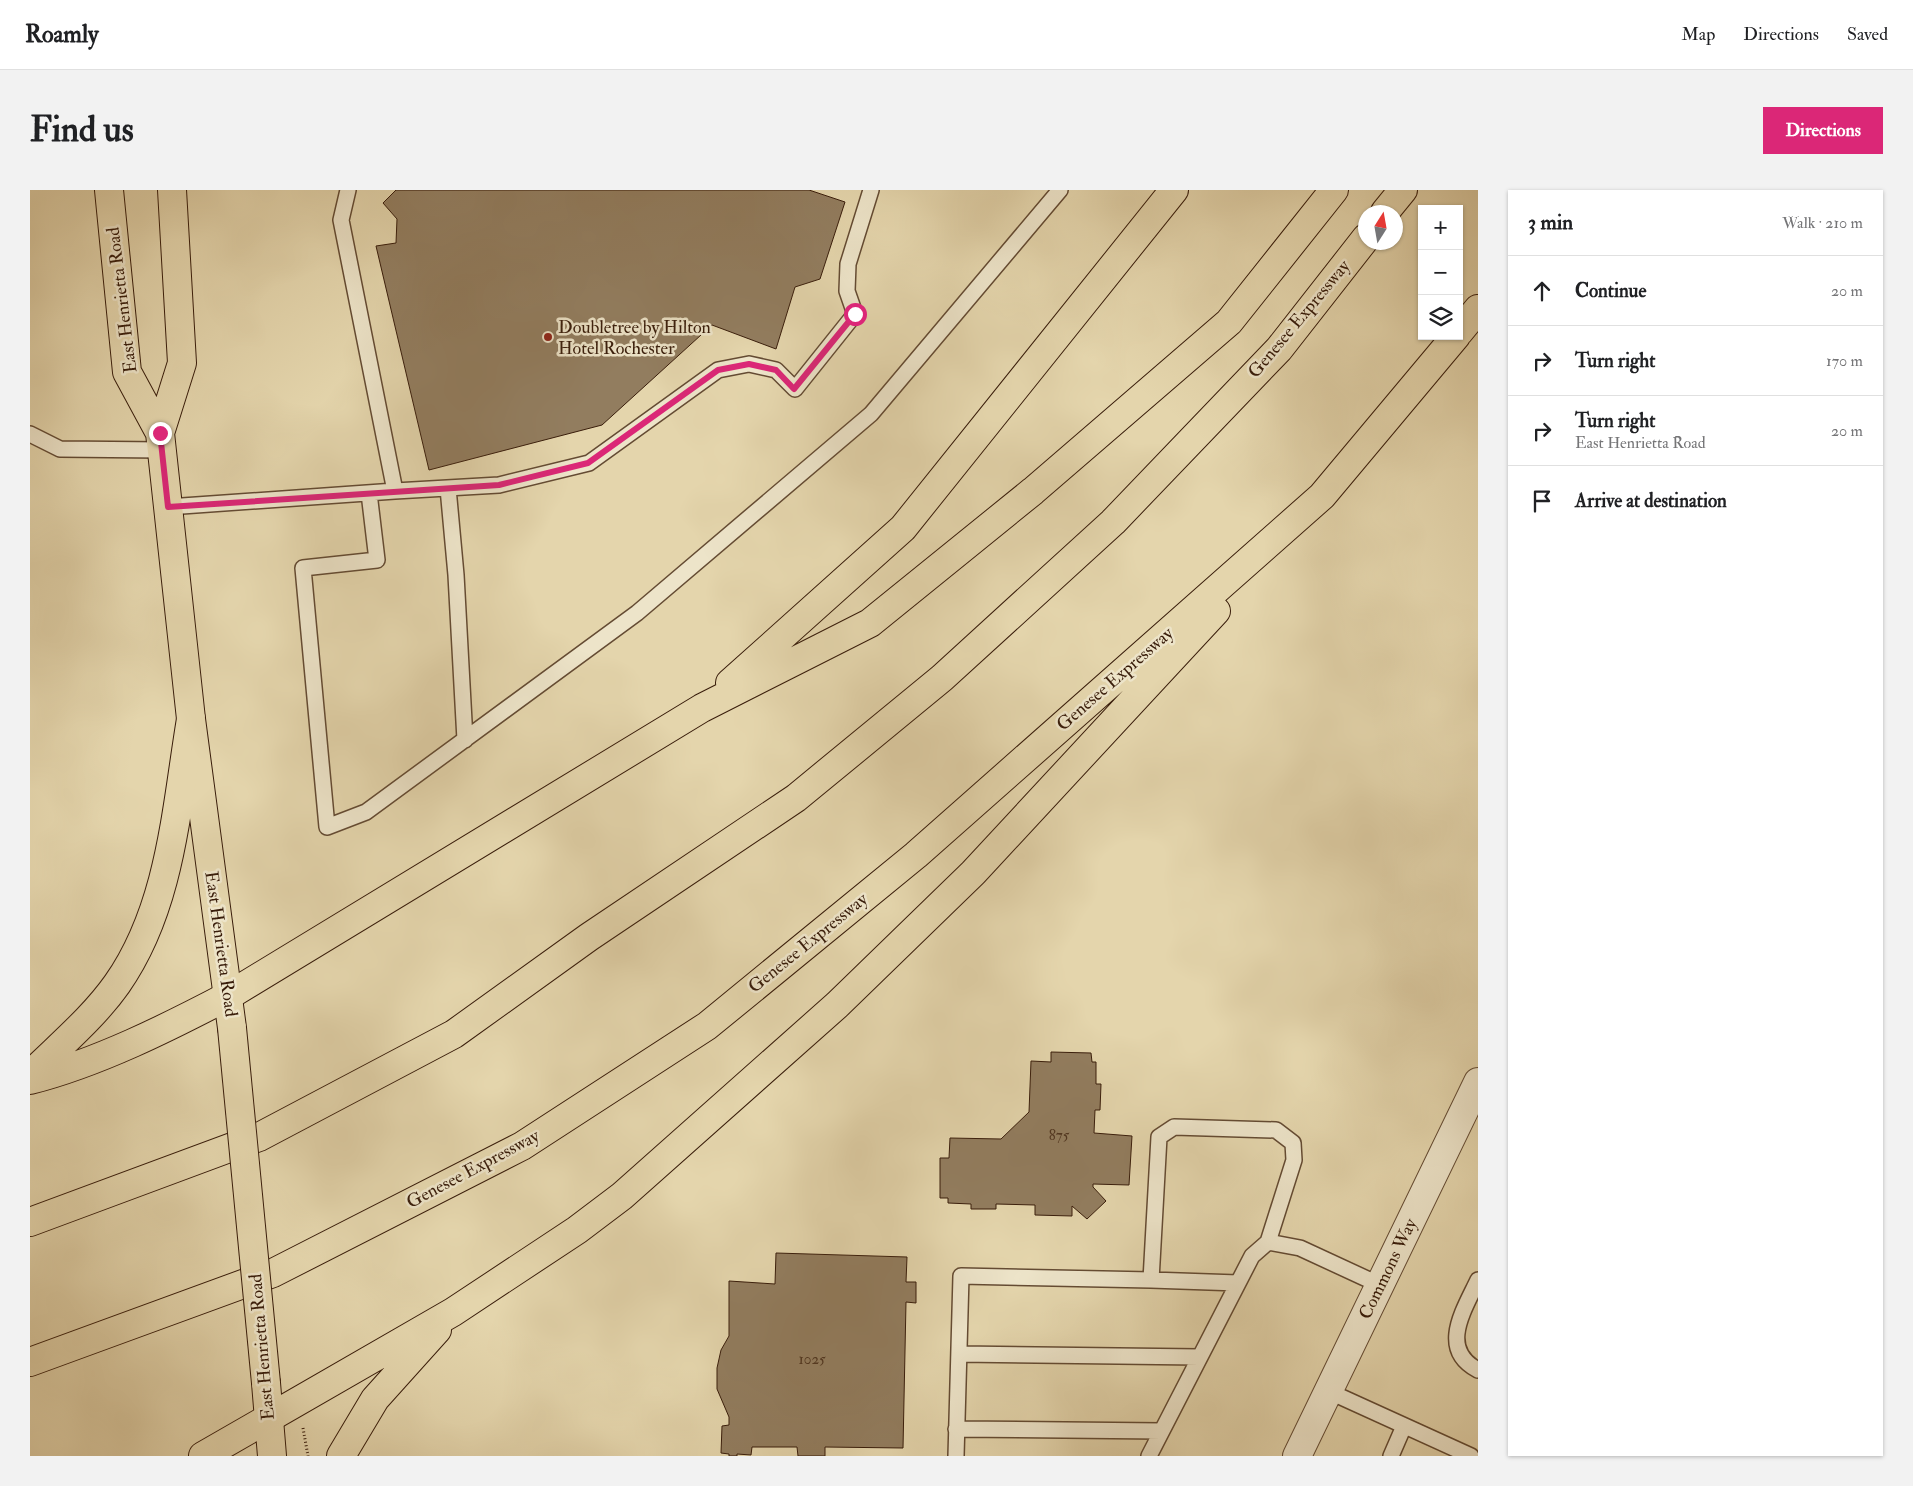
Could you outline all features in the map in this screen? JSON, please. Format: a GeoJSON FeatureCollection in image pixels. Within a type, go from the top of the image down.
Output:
{"type":"FeatureCollection","features":[{"type":"Feature","properties":{"kind":"main road","name":"East Henrietta Road"},"geometry":{"type":"LineString","coordinates":[[109,190],[127,372],[161,442],[191,719],[232,1028],[272,1456]]}},
{"type":"Feature","properties":{"kind":"main road","name":"East Henrietta Road"},"geometry":{"type":"LineString","coordinates":[[161,442],[182,364],[172,190]]}},
{"type":"Feature","properties":{"kind":"main road"},"geometry":{"type":"LineString","coordinates":[[702,708],[903,528],[1174,190]]}},
{"type":"Feature","properties":{"kind":"main road"},"geometry":{"type":"LineString","coordinates":[[30,1080],[58,1073],[170,1027],[228,996],[702,708],[870,623],[1033,491],[1229,322],[1334,190]]}},
{"type":"Feature","properties":{"kind":"main road"},"geometry":{"type":"LineString","coordinates":[[1391,205],[1403,190]]}},
{"type":"Feature","properties":{"kind":"main road","name":"Genesee Expressway"},"geometry":{"type":"LineString","coordinates":[[30,1222],[259,1137],[454,1034],[589,937],[796,798],[942,678],[1113,522],[1278,348],[1358,248]]}},
{"type":"Feature","properties":{"kind":"main road"},"geometry":{"type":"LineString","coordinates":[[1463,327],[1478,309]]}},
{"type":"Feature","properties":{"kind":"main road","name":"Genesee Expressway"},"geometry":{"type":"LineString","coordinates":[[30,1362],[273,1273],[522,1146],[707,1026],[916,855],[1322,496],[1453,340]]}},
{"type":"Feature","properties":{"kind":"main road"},"geometry":{"type":"LineString","coordinates":[[203,1456],[269,1420],[453,1312],[578,1230],[622,1196],[837,1005],[973,873],[1322,496]]}},
{"type":"Feature","properties":{"kind":"main road"},"geometry":{"type":"LineString","coordinates":[[30,1075],[116,986],[137,952],[155,910],[168,860],[191,719]]}},
{"type":"Feature","properties":{"kind":"main road"},"geometry":{"type":"LineString","coordinates":[[341,1456],[376,1399],[453,1312]]}},
{"type":"Feature","properties":{"kind":"street","name":"Commons Way"},"geometry":{"type":"LineString","coordinates":[[1297,1456],[1478,1082]]}},
{"type":"Feature","properties":{"kind":"lane"},"geometry":{"type":"LineString","coordinates":[[348,190],[341,220],[396,491]]}},
{"type":"Feature","properties":{"kind":"lane"},"geometry":{"type":"LineString","coordinates":[[168,507],[499,485],[588,463],[718,370],[749,364],[776,370],[794,389],[855,314],[847,291],[848,264],[871,190]]}},
{"type":"Feature","properties":{"kind":"lane"},"geometry":{"type":"LineString","coordinates":[[369,493],[377,560],[303,568],[327,827],[366,812],[637,613],[871,414],[1060,190]]}},
{"type":"Feature","properties":{"kind":"lane"},"geometry":{"type":"LineString","coordinates":[[30,434],[60,449],[161,442]]}},
{"type":"Feature","properties":{"kind":"lane"},"geometry":{"type":"LineString","coordinates":[[448,488],[456,575],[465,740]]}},
{"type":"Feature","properties":{"kind":"lane"},"geometry":{"type":"LineString","coordinates":[[1148,1456],[1252,1256],[1268,1242],[1294,1160],[1293,1143],[1276,1130],[1174,1127],[1159,1137],[1151,1280]]}},
{"type":"Feature","properties":{"kind":"lane"},"geometry":{"type":"LineString","coordinates":[[1268,1242],[1300,1248],[1380,1285]]}},
{"type":"Feature","properties":{"kind":"lane"},"geometry":{"type":"LineString","coordinates":[[956,1456],[961,1276],[1238,1283]]}},
{"type":"Feature","properties":{"kind":"lane"},"geometry":{"type":"LineString","coordinates":[[1478,1280],[1456,1329],[1457,1349],[1466,1364],[1478,1370]]}},
{"type":"Feature","properties":{"kind":"lane"},"geometry":{"type":"LineString","coordinates":[[959,1354],[1198,1357]]}},
{"type":"Feature","properties":{"kind":"lane"},"geometry":{"type":"LineString","coordinates":[[1328,1391],[1471,1456]]}},
{"type":"Feature","properties":{"kind":"lane"},"geometry":{"type":"LineString","coordinates":[[1391,1456],[1404,1426]]}},
{"type":"Feature","properties":{"kind":"lane"},"geometry":{"type":"LineString","coordinates":[[956,1429],[1161,1431]]}},
{"type":"Feature","properties":{"kind":"path"},"geometry":{"type":"LineString","coordinates":[[302,1420],[308,1456]]}},
{"type":"Feature","properties":{"kind":"building","name":"Doubletree by Hilton Hotel Rochester"},"geometry":{"type":"Polygon","coordinates":[[[396,190],[809,190],[845,202],[820,279],[795,287],[776,349],[712,325],[602,425],[429,470],[376,246],[396,243],[397,219],[383,203],[396,190]]]}},
{"type":"Feature","properties":{"kind":"building"},"geometry":{"type":"Polygon","coordinates":[[[1051,1052],[1091,1053],[1092,1062],[1096,1062],[1096,1084],[1101,1084],[1100,1110],[1095,1110],[1094,1133],[1132,1136],[1129,1185],[1093,1184],[1093,1187],[1106,1201],[1087,1219],[1072,1206],[1072,1216],[1035,1215],[1035,1205],[996,1204],[996,1209],[971,1209],[971,1204],[948,1203],[948,1198],[940,1198],[940,1158],[949,1158],[950,1138],[1001,1139],[1029,1112],[1031,1061],[1051,1062],[1051,1052]]]}},
{"type":"Feature","properties":{"kind":"building"},"geometry":{"type":"Polygon","coordinates":[[[776,1253],[907,1257],[906,1282],[916,1282],[916,1303],[906,1302],[903,1448],[825,1447],[825,1456],[798,1456],[797,1447],[752,1447],[751,1455],[737,1454],[737,1456],[729,1456],[729,1454],[721,1453],[722,1426],[729,1425],[729,1417],[717,1389],[717,1368],[721,1350],[729,1336],[729,1281],[775,1284],[776,1253]]]}},
{"type":"Feature","properties":{"kind":"place","name":"Doubletree by Hilton Hotel Rochester"},"geometry":{"type":"Point","coordinates":[548,337]}},
{"type":"Feature","properties":{"kind":"route"},"geometry":{"type":"LineString","coordinates":[[160,433],[168,507],[499,485],[588,463],[718,370],[749,364],[776,370],[794,389],[855,314]]}}]}
